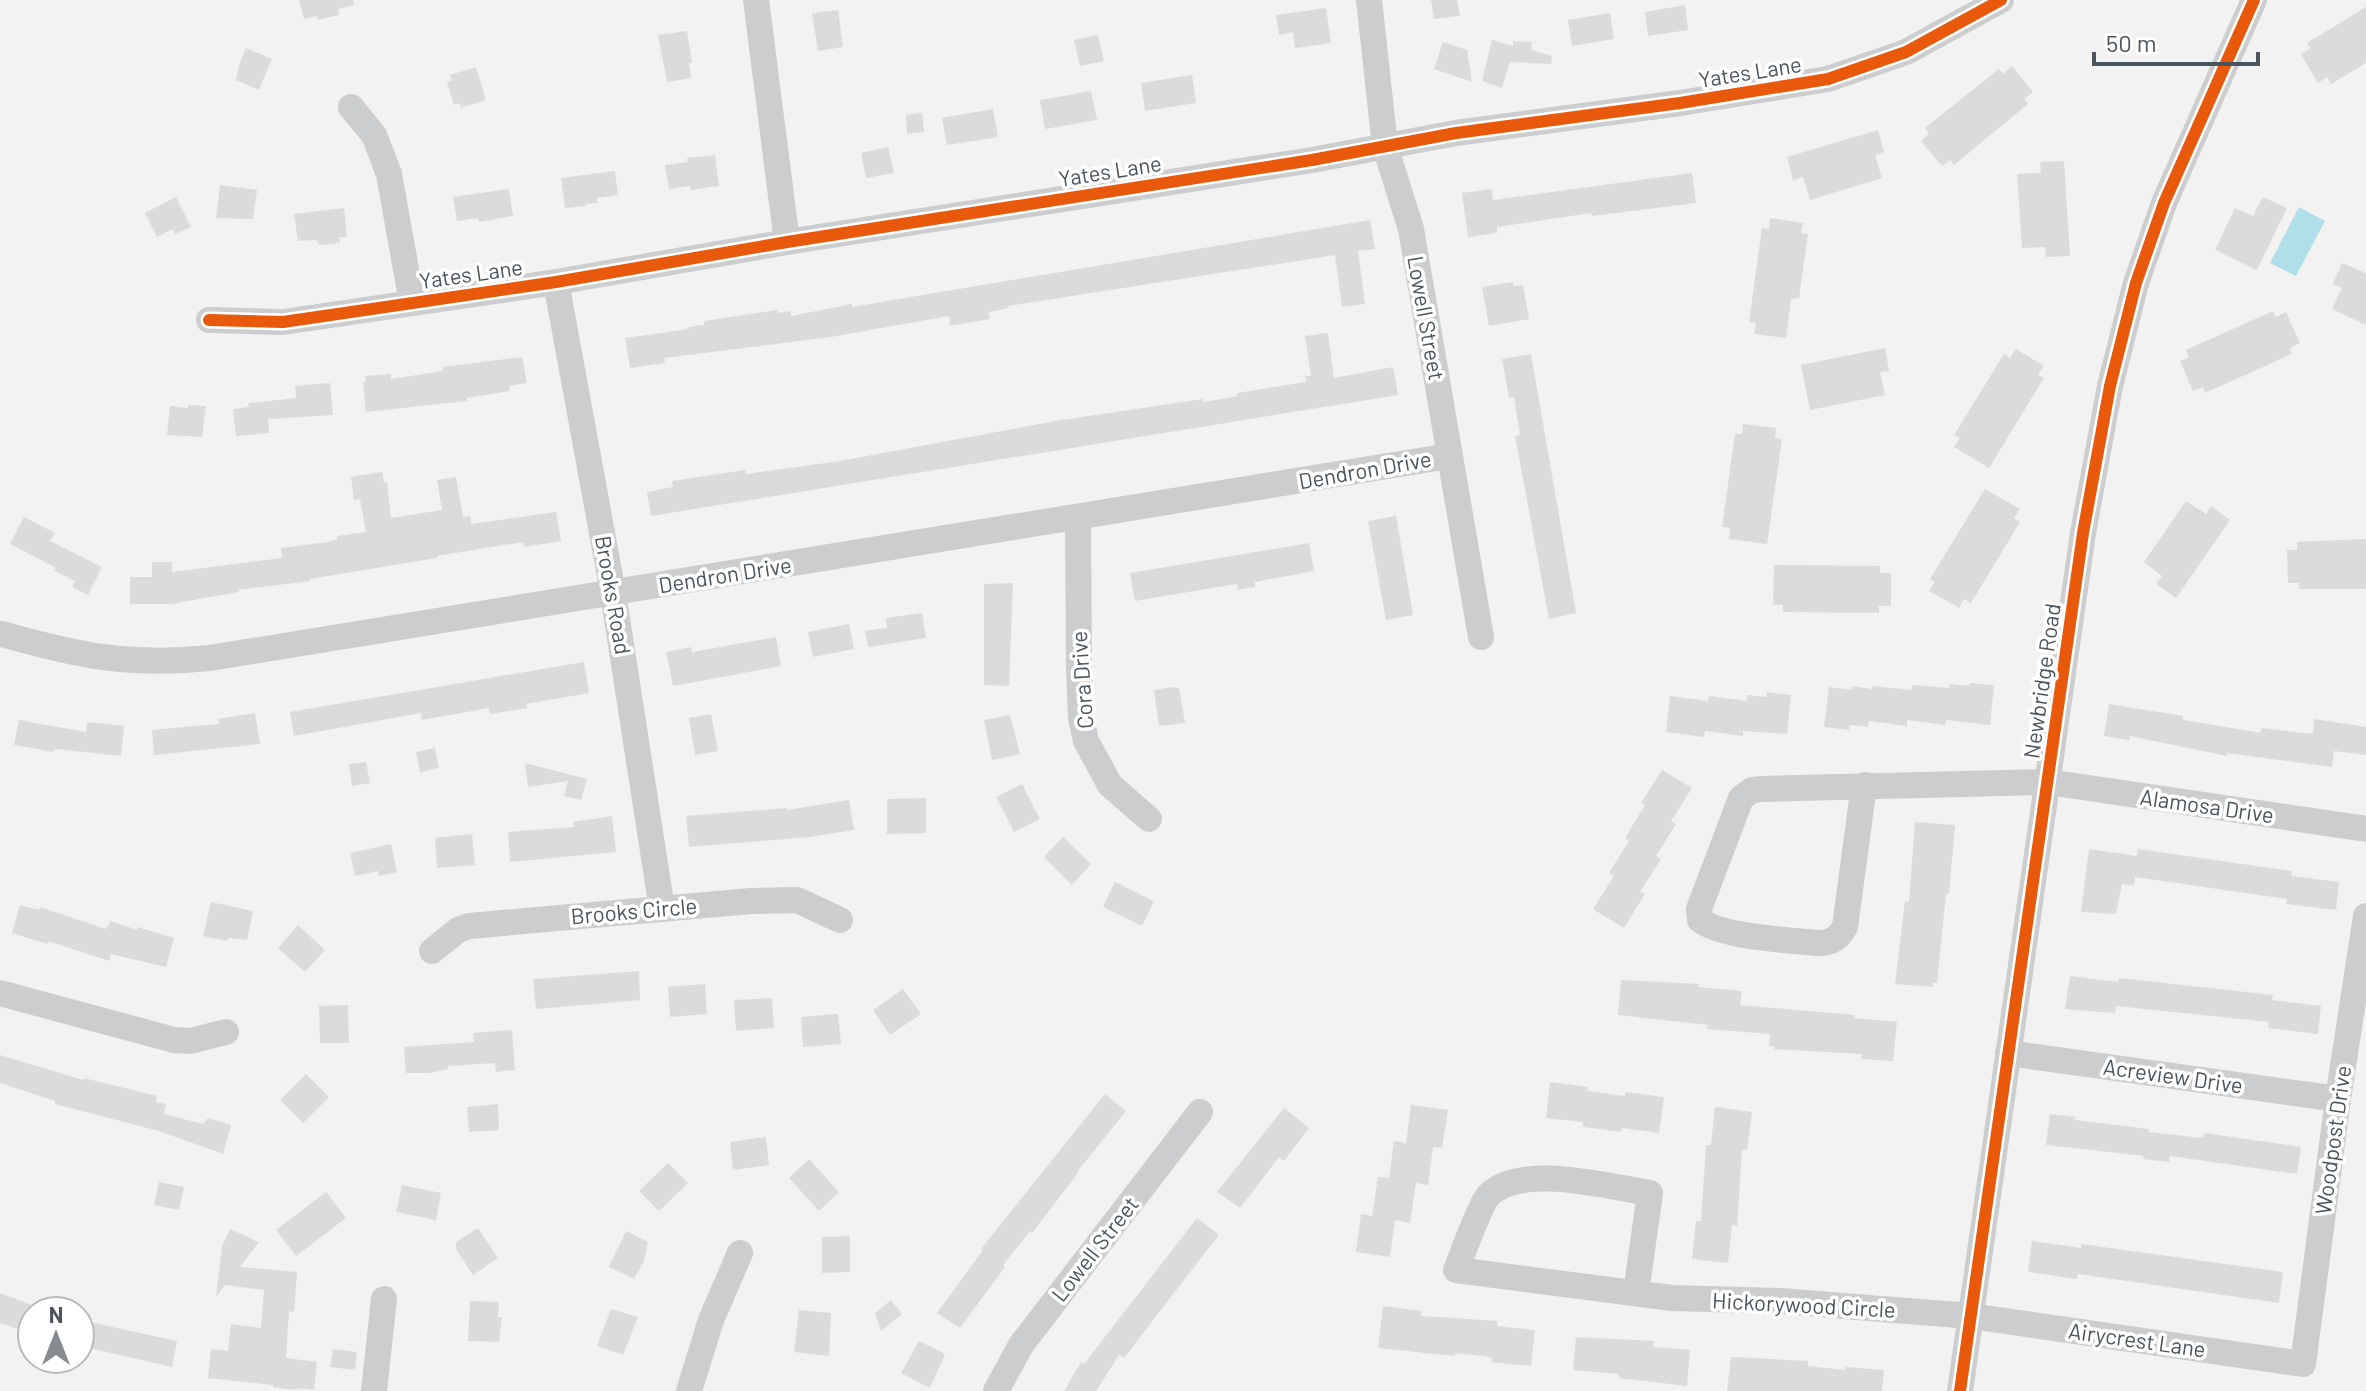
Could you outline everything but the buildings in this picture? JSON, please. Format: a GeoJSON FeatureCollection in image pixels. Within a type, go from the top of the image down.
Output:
{"type":"FeatureCollection","features":[{"type":"Feature","properties":{"kind":"street"},"geometry":{"type":"LineString","coordinates":[[756,0],[787,242]]}},
{"type":"Feature","properties":{"kind":"street","name":"Lowell Street"},"geometry":{"type":"LineString","coordinates":[[1369,0],[1385,146],[1411,229],[1481,637]]}},
{"type":"Feature","properties":{"kind":"street","name":"Yates Lane"},"geometry":{"type":"LineString","coordinates":[[209,320],[283,322],[556,282],[1456,133],[1680,103],[1828,79],[1906,52],[2001,0]]}},
{"type":"Feature","properties":{"kind":"street","name":"Newbridge Road"},"geometry":{"type":"LineString","coordinates":[[1960,1391],[2098,442],[2136,283],[2164,203],[2254,0]]}},
{"type":"Feature","properties":{"kind":"street"},"geometry":{"type":"LineString","coordinates":[[351,107],[374,135],[389,174],[412,303]]}},
{"type":"Feature","properties":{"kind":"street","name":"Brooks Road"},"geometry":{"type":"LineString","coordinates":[[556,282],[613,593],[662,909]]}},
{"type":"Feature","properties":{"kind":"street","name":"Dendron Drive"},"geometry":{"type":"LineString","coordinates":[[2,634],[100,658],[132,662],[170,662],[226,656],[1449,456]]}},
{"type":"Feature","properties":{"kind":"street","name":"Cora Drive"},"geometry":{"type":"LineString","coordinates":[[1078,518],[1079,681],[1086,741],[1110,785],[1149,819]]}},
{"type":"Feature","properties":{"kind":"street","name":"Alamosa Drive"},"geometry":{"type":"LineString","coordinates":[[1864,785],[1845,927],[1839,937],[1828,943],[1817,943],[1726,931],[1708,927],[1700,920],[1699,909],[1741,798],[1752,790],[1864,785],[2048,782],[2366,829]]}},
{"type":"Feature","properties":{"kind":"street","name":"Brooks Circle"},"geometry":{"type":"LineString","coordinates":[[432,951],[458,930],[469,926],[662,909],[797,900],[840,920]]}},
{"type":"Feature","properties":{"kind":"street","name":"Woodpost Drive"},"geometry":{"type":"LineString","coordinates":[[2303,1364],[2366,916]]}},
{"type":"Feature","properties":{"kind":"street"},"geometry":{"type":"LineString","coordinates":[[0,993],[174,1040],[190,1041],[226,1032]]}},
{"type":"Feature","properties":{"kind":"street","name":"Acreview Drive"},"geometry":{"type":"LineString","coordinates":[[2008,1053],[2338,1099]]}},
{"type":"Feature","properties":{"kind":"street","name":"Lowell Street"},"geometry":{"type":"LineString","coordinates":[[996,1391],[1021,1345],[1200,1112]]}},
{"type":"Feature","properties":{"kind":"street","name":"Hickorywood Circle"},"geometry":{"type":"LineString","coordinates":[[1636,1293],[1650,1193],[1557,1180],[1531,1178],[1511,1181],[1488,1196],[1456,1270],[1672,1298],[1780,1301],[1971,1316]]}},
{"type":"Feature","properties":{"kind":"street"},"geometry":{"type":"LineString","coordinates":[[689,1391],[711,1320],[740,1253]]}},
{"type":"Feature","properties":{"kind":"street"},"geometry":{"type":"LineString","coordinates":[[374,1391],[384,1299]]}},
{"type":"Feature","properties":{"kind":"street","name":"Airycrest Lane"},"geometry":{"type":"LineString","coordinates":[[1971,1316],[2303,1364]]}},
{"type":"Feature","properties":{"kind":"water"},"geometry":{"type":"Polygon","coordinates":[[[2299,207],[2325,221],[2296,276],[2270,263],[2299,207]]]}},
{"type":"Feature","properties":{"kind":"cycle path"},"geometry":{"type":"LineString","coordinates":[[209,320],[283,322],[556,282],[787,242],[1312,160],[1456,133],[1680,103],[1828,79],[1906,52],[2001,0]]}},
{"type":"Feature","properties":{"kind":"cycle path"},"geometry":{"type":"LineString","coordinates":[[1960,1391],[2083,533],[2110,386],[2136,283],[2164,203],[2254,0]]}}]}
